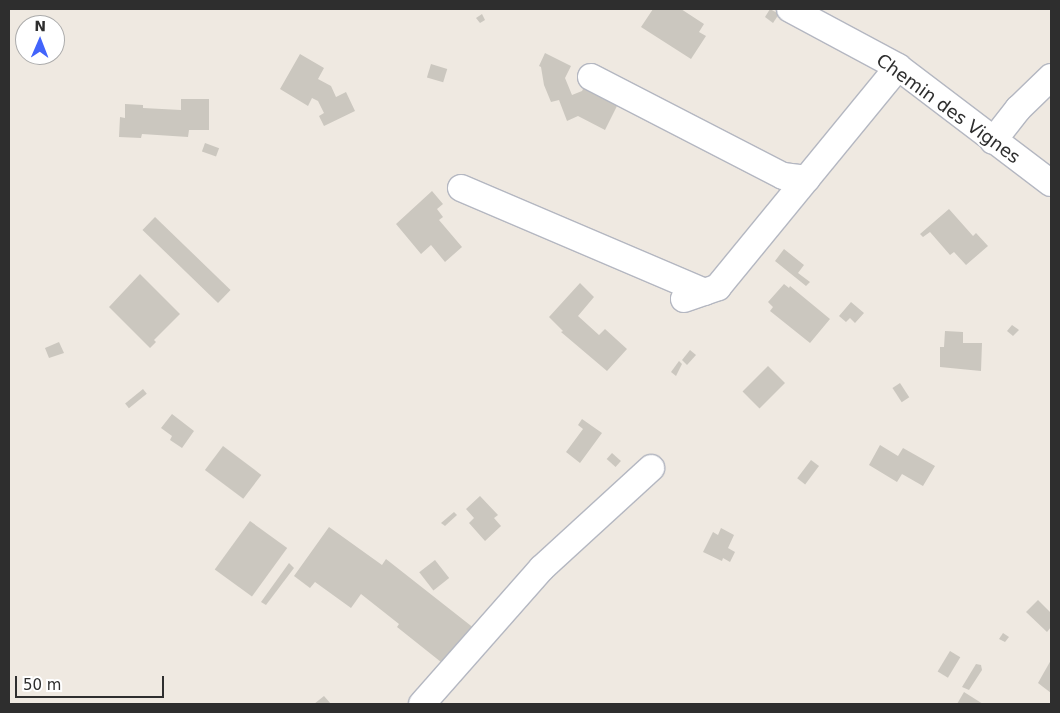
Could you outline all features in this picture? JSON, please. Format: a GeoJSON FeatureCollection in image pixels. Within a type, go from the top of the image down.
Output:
{"type":"FeatureCollection","features":[{"type":"Feature","properties":{"kind":"street","name":"Chemin des Vignes"},"geometry":{"type":"LineString","coordinates":[[790,9],[898,68],[1051,183]]}},
{"type":"Feature","properties":{"kind":"street"},"geometry":{"type":"LineString","coordinates":[[461,188],[694,295],[718,287],[898,68]]}},
{"type":"Feature","properties":{"kind":"street"},"geometry":{"type":"LineString","coordinates":[[591,77],[783,176],[807,180]]}},
{"type":"Feature","properties":{"kind":"street"},"geometry":{"type":"LineString","coordinates":[[993,141],[1018,109],[1051,77]]}},
{"type":"Feature","properties":{"kind":"street"},"geometry":{"type":"LineString","coordinates":[[422,704],[542,568],[651,468]]}},
{"type":"Feature","properties":{"kind":"building"},"geometry":{"type":"Polygon","coordinates":[[[653,9],[681,9],[704,24],[699,32],[706,36],[691,59],[641,27],[653,9]]]}},
{"type":"Feature","properties":{"kind":"building"},"geometry":{"type":"Polygon","coordinates":[[[770,9],[779,14],[773,23],[765,17],[770,9]]]}},
{"type":"Feature","properties":{"kind":"building"},"geometry":{"type":"Polygon","coordinates":[[[482,14],[485,20],[480,23],[476,18],[482,14]]]}},
{"type":"Feature","properties":{"kind":"building"},"geometry":{"type":"Polygon","coordinates":[[[545,53],[571,66],[565,78],[572,95],[582,91],[584,87],[618,104],[605,130],[578,116],[567,121],[559,100],[551,102],[544,85],[541,67],[539,66],[545,53]]]}},
{"type":"Feature","properties":{"kind":"building"},"geometry":{"type":"Polygon","coordinates":[[[300,54],[324,68],[318,79],[331,86],[336,97],[346,92],[355,111],[324,126],[319,116],[324,113],[318,101],[312,98],[308,106],[280,89],[300,54]]]}},
{"type":"Feature","properties":{"kind":"building"},"geometry":{"type":"Polygon","coordinates":[[[431,64],[447,69],[443,82],[427,77],[431,64]]]}},
{"type":"Feature","properties":{"kind":"building"},"geometry":{"type":"Polygon","coordinates":[[[181,99],[209,99],[209,130],[189,130],[188,137],[142,134],[141,138],[119,137],[120,117],[125,118],[125,104],[143,105],[143,108],[181,110],[181,99]]]}},
{"type":"Feature","properties":{"kind":"building"},"geometry":{"type":"Polygon","coordinates":[[[205,143],[219,148],[216,157],[202,151],[205,143]]]}},
{"type":"Feature","properties":{"kind":"building"},"geometry":{"type":"Polygon","coordinates":[[[432,191],[443,204],[437,209],[443,217],[439,220],[462,247],[445,262],[431,245],[421,254],[396,224],[432,191]]]}},
{"type":"Feature","properties":{"kind":"building"},"geometry":{"type":"Polygon","coordinates":[[[949,209],[973,236],[976,233],[988,246],[966,265],[954,252],[950,255],[930,232],[923,237],[920,234],[949,209]]]}},
{"type":"Feature","properties":{"kind":"building"},"geometry":{"type":"Polygon","coordinates":[[[155,217],[231,290],[218,303],[142,230],[155,217]]]}},
{"type":"Feature","properties":{"kind":"building"},"geometry":{"type":"Polygon","coordinates":[[[784,249],[804,265],[798,273],[810,282],[806,286],[775,261],[784,249]]]}},
{"type":"Feature","properties":{"kind":"building"},"geometry":{"type":"Polygon","coordinates":[[[140,274],[180,314],[154,340],[156,342],[150,348],[109,307],[140,274]]]}},
{"type":"Feature","properties":{"kind":"building"},"geometry":{"type":"Polygon","coordinates":[[[580,283],[594,297],[578,316],[599,335],[605,329],[627,349],[607,371],[561,332],[563,331],[549,317],[580,283]]]}},
{"type":"Feature","properties":{"kind":"building"},"geometry":{"type":"Polygon","coordinates":[[[784,284],[789,288],[790,286],[830,319],[810,343],[770,311],[773,307],[768,302],[784,284]]]}},
{"type":"Feature","properties":{"kind":"building"},"geometry":{"type":"Polygon","coordinates":[[[851,302],[864,313],[855,323],[850,318],[846,322],[839,316],[851,302]]]}},
{"type":"Feature","properties":{"kind":"building"},"geometry":{"type":"Polygon","coordinates":[[[1012,325],[1019,330],[1013,336],[1007,331],[1012,325]]]}},
{"type":"Feature","properties":{"kind":"building"},"geometry":{"type":"Polygon","coordinates":[[[945,331],[963,332],[963,343],[982,343],[981,371],[940,367],[940,347],[944,347],[945,331]]]}},
{"type":"Feature","properties":{"kind":"building"},"geometry":{"type":"Polygon","coordinates":[[[59,342],[64,353],[49,358],[45,348],[59,342]]]}},
{"type":"Feature","properties":{"kind":"building"},"geometry":{"type":"Polygon","coordinates":[[[690,350],[696,355],[687,365],[682,360],[690,350]]]}},
{"type":"Feature","properties":{"kind":"building"},"geometry":{"type":"Polygon","coordinates":[[[679,361],[682,364],[676,376],[671,372],[679,361]]]}},
{"type":"Feature","properties":{"kind":"building"},"geometry":{"type":"Polygon","coordinates":[[[768,366],[785,383],[760,408],[743,391],[768,366]]]}},
{"type":"Feature","properties":{"kind":"building"},"geometry":{"type":"Polygon","coordinates":[[[900,383],[909,397],[902,402],[892,388],[900,383]]]}},
{"type":"Feature","properties":{"kind":"building"},"geometry":{"type":"Polygon","coordinates":[[[143,389],[147,394],[129,408],[125,403],[143,389]]]}},
{"type":"Feature","properties":{"kind":"building"},"geometry":{"type":"Polygon","coordinates":[[[172,414],[194,431],[182,448],[170,440],[172,436],[161,428],[172,414]]]}},
{"type":"Feature","properties":{"kind":"building"},"geometry":{"type":"Polygon","coordinates":[[[582,419],[602,433],[580,463],[566,452],[583,429],[578,425],[582,419]]]}},
{"type":"Feature","properties":{"kind":"building"},"geometry":{"type":"Polygon","coordinates":[[[880,445],[898,456],[903,448],[935,466],[923,486],[902,474],[897,482],[869,465],[880,445]]]}},
{"type":"Feature","properties":{"kind":"building"},"geometry":{"type":"Polygon","coordinates":[[[223,446],[261,475],[243,499],[205,470],[223,446]]]}},
{"type":"Feature","properties":{"kind":"building"},"geometry":{"type":"Polygon","coordinates":[[[612,453],[621,461],[616,467],[607,459],[612,453]]]}},
{"type":"Feature","properties":{"kind":"building"},"geometry":{"type":"Polygon","coordinates":[[[811,460],[819,466],[805,484],[797,478],[811,460]]]}},
{"type":"Feature","properties":{"kind":"building"},"geometry":{"type":"Polygon","coordinates":[[[480,496],[498,515],[494,518],[501,526],[485,541],[469,523],[474,518],[466,509],[480,496]]]}},
{"type":"Feature","properties":{"kind":"building"},"geometry":{"type":"Polygon","coordinates":[[[454,512],[457,515],[445,526],[441,523],[454,512]]]}},
{"type":"Feature","properties":{"kind":"building"},"geometry":{"type":"Polygon","coordinates":[[[250,521],[287,548],[252,597],[215,570],[250,521]]]}},
{"type":"Feature","properties":{"kind":"building"},"geometry":{"type":"Polygon","coordinates":[[[329,527],[382,565],[386,559],[475,629],[446,666],[397,627],[399,624],[361,594],[351,608],[315,582],[310,588],[294,576],[329,527]]]}},
{"type":"Feature","properties":{"kind":"building"},"geometry":{"type":"Polygon","coordinates":[[[721,528],[734,535],[728,548],[735,552],[730,562],[723,558],[722,561],[703,552],[713,532],[718,535],[721,528]]]}},
{"type":"Feature","properties":{"kind":"building"},"geometry":{"type":"Polygon","coordinates":[[[435,560],[449,578],[433,590],[419,572],[435,560]]]}},
{"type":"Feature","properties":{"kind":"building"},"geometry":{"type":"Polygon","coordinates":[[[289,563],[294,568],[266,605],[261,602],[289,563]]]}},
{"type":"Feature","properties":{"kind":"building"},"geometry":{"type":"Polygon","coordinates":[[[1038,600],[1051,613],[1051,627],[1047,632],[1026,612],[1038,600]]]}},
{"type":"Feature","properties":{"kind":"building"},"geometry":{"type":"Polygon","coordinates":[[[1003,633],[1009,637],[1005,642],[999,639],[1003,633]]]}},
{"type":"Feature","properties":{"kind":"building"},"geometry":{"type":"Polygon","coordinates":[[[950,651],[960,657],[948,678],[938,672],[950,651]]]}},
{"type":"Feature","properties":{"kind":"building"},"geometry":{"type":"Polygon","coordinates":[[[1051,660],[1051,693],[1038,683],[1051,660]]]}},
{"type":"Feature","properties":{"kind":"building"},"geometry":{"type":"Polygon","coordinates":[[[976,664],[981,665],[982,670],[969,690],[962,687],[976,664]]]}},
{"type":"Feature","properties":{"kind":"building"},"geometry":{"type":"Polygon","coordinates":[[[964,692],[983,704],[957,704],[964,692]]]}},
{"type":"Feature","properties":{"kind":"building"},"geometry":{"type":"Polygon","coordinates":[[[324,696],[331,704],[314,704],[324,696]]]}}]}
